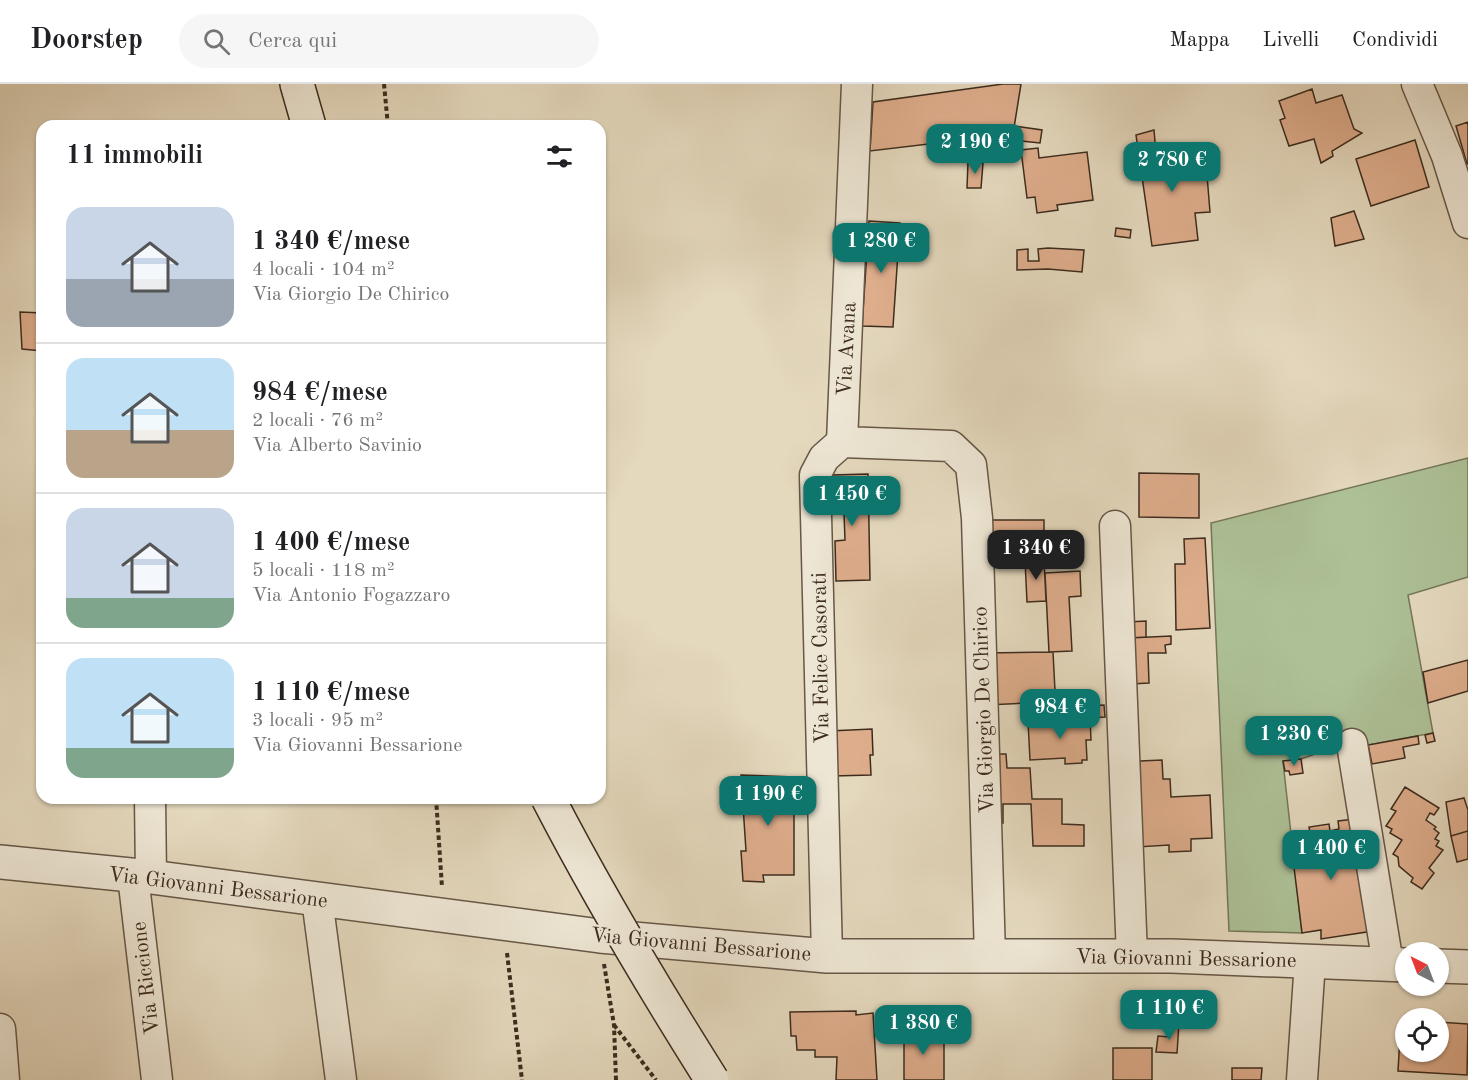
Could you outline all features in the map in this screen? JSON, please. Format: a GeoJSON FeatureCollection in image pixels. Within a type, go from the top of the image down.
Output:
{"type":"FeatureCollection","features":[{"type":"Feature","properties":{"kind":"street"},"geometry":{"type":"LineString","coordinates":[[297,84],[307,120]]}},
{"type":"Feature","properties":{"kind":"street","name":"Via Avana"},"geometry":{"type":"LineString","coordinates":[[842,442],[858,84]]}},
{"type":"Feature","properties":{"kind":"street"},"geometry":{"type":"LineString","coordinates":[[1416,84],[1447,156],[1468,223]]}},
{"type":"Feature","properties":{"kind":"street","name":"Via Giorgio De Chirico"},"geometry":{"type":"LineString","coordinates":[[842,442],[951,446],[971,465],[977,518],[990,956]]}},
{"type":"Feature","properties":{"kind":"street","name":"Via Felice Casorati"},"geometry":{"type":"LineString","coordinates":[[827,956],[815,475],[824,458],[842,442]]}},
{"type":"Feature","properties":{"kind":"street"},"geometry":{"type":"LineString","coordinates":[[1115,526],[1132,956]]}},
{"type":"Feature","properties":{"kind":"street"},"geometry":{"type":"LineString","coordinates":[[1352,744],[1395,955]]}},
{"type":"Feature","properties":{"kind":"street","name":"Via Riccione"},"geometry":{"type":"LineString","coordinates":[[149,804],[142,876],[157,1080]]}},
{"type":"Feature","properties":{"kind":"street"},"geometry":{"type":"LineString","coordinates":[[551,804],[652,985],[712,1080]]}},
{"type":"Feature","properties":{"kind":"street","name":"Via Giovanni Bessarione"},"geometry":{"type":"LineString","coordinates":[[0,862],[142,876],[600,936],[827,956],[1132,956],[1395,965]]}},
{"type":"Feature","properties":{"kind":"street"},"geometry":{"type":"LineString","coordinates":[[317,898],[341,1080]]}},
{"type":"Feature","properties":{"kind":"street"},"geometry":{"type":"LineString","coordinates":[[1302,1080],[1310,961]]}},
{"type":"Feature","properties":{"kind":"street"},"geometry":{"type":"LineString","coordinates":[[1449,966],[1468,967]]}},
{"type":"Feature","properties":{"kind":"street"},"geometry":{"type":"LineString","coordinates":[[0,1029],[4,1080]]}},
{"type":"Feature","properties":{"kind":"path"},"geometry":{"type":"LineString","coordinates":[[384,84],[387,120]]}},
{"type":"Feature","properties":{"kind":"path"},"geometry":{"type":"LineString","coordinates":[[436,804],[444,915]]}},
{"type":"Feature","properties":{"kind":"path"},"geometry":{"type":"LineString","coordinates":[[505,923],[522,1080]]}},
{"type":"Feature","properties":{"kind":"path"},"geometry":{"type":"LineString","coordinates":[[600,936],[614,1025],[616,1080]]}},
{"type":"Feature","properties":{"kind":"path"},"geometry":{"type":"LineString","coordinates":[[614,1025],[656,1080]]}},
{"type":"Feature","properties":{"kind":"green space"},"geometry":{"type":"Polygon","coordinates":[[[1468,458],[1468,577],[1408,595],[1433,733],[1368,745],[1364,733],[1344,731],[1330,739],[1324,751],[1283,762],[1302,933],[1229,931],[1211,523],[1468,458]]]}},
{"type":"Feature","properties":{"kind":"building"},"geometry":{"type":"Polygon","coordinates":[[[1003,84],[1021,84],[1013,134],[870,151],[873,102],[1003,84]]]}},
{"type":"Feature","properties":{"kind":"building"},"geometry":{"type":"Polygon","coordinates":[[[1312,89],[1316,103],[1342,95],[1354,129],[1362,133],[1332,151],[1333,156],[1321,163],[1314,139],[1289,146],[1280,120],[1285,118],[1279,101],[1312,89]]]}},
{"type":"Feature","properties":{"kind":"building"},"geometry":{"type":"Polygon","coordinates":[[[1468,122],[1468,164],[1467,164],[1456,126],[1468,122]]]}},
{"type":"Feature","properties":{"kind":"building"},"geometry":{"type":"Polygon","coordinates":[[[1014,126],[1042,130],[1040,143],[1012,140],[1014,126]]]}},
{"type":"Feature","properties":{"kind":"building"},"geometry":{"type":"Polygon","coordinates":[[[1154,130],[1156,153],[1164,153],[1164,159],[1199,155],[1201,176],[1207,175],[1210,212],[1195,213],[1198,240],[1152,246],[1136,135],[1154,130]]]}},
{"type":"Feature","properties":{"kind":"building"},"geometry":{"type":"Polygon","coordinates":[[[1415,140],[1429,187],[1371,206],[1356,159],[1415,140]]]}},
{"type":"Feature","properties":{"kind":"building"},"geometry":{"type":"Polygon","coordinates":[[[1038,148],[1039,158],[1087,152],[1093,200],[1057,205],[1058,210],[1037,213],[1035,197],[1027,198],[1021,150],[1038,148]]]}},
{"type":"Feature","properties":{"kind":"building"},"geometry":{"type":"Polygon","coordinates":[[[968,162],[983,163],[981,188],[967,188],[968,162]]]}},
{"type":"Feature","properties":{"kind":"building"},"geometry":{"type":"Polygon","coordinates":[[[1354,211],[1364,239],[1335,246],[1331,218],[1354,211]]]}},
{"type":"Feature","properties":{"kind":"building"},"geometry":{"type":"Polygon","coordinates":[[[869,221],[900,223],[893,327],[862,326],[869,221]]]}},
{"type":"Feature","properties":{"kind":"building"},"geometry":{"type":"Polygon","coordinates":[[[1116,228],[1131,230],[1130,238],[1115,236],[1116,228]]]}},
{"type":"Feature","properties":{"kind":"building"},"geometry":{"type":"Polygon","coordinates":[[[1028,249],[1028,261],[1039,261],[1038,249],[1084,250],[1082,272],[1048,269],[1017,270],[1017,250],[1028,249]]]}},
{"type":"Feature","properties":{"kind":"building"},"geometry":{"type":"Polygon","coordinates":[[[20,312],[36,313],[36,350],[22,349],[20,312]]]}},
{"type":"Feature","properties":{"kind":"building"},"geometry":{"type":"Polygon","coordinates":[[[1139,473],[1199,474],[1199,518],[1139,517],[1139,473]]]}},
{"type":"Feature","properties":{"kind":"building"},"geometry":{"type":"Polygon","coordinates":[[[868,474],[870,580],[836,581],[835,541],[845,540],[844,513],[832,513],[832,475],[868,474]]]}},
{"type":"Feature","properties":{"kind":"building"},"geometry":{"type":"Polygon","coordinates":[[[982,520],[1044,520],[1044,537],[1023,537],[1022,565],[992,565],[982,520]]]}},
{"type":"Feature","properties":{"kind":"building"},"geometry":{"type":"Polygon","coordinates":[[[1205,538],[1210,628],[1176,630],[1175,564],[1185,564],[1184,539],[1205,538]]]}},
{"type":"Feature","properties":{"kind":"building"},"geometry":{"type":"Polygon","coordinates":[[[1044,559],[1046,601],[1027,602],[1025,560],[1044,559]]]}},
{"type":"Feature","properties":{"kind":"building"},"geometry":{"type":"Polygon","coordinates":[[[1080,571],[1081,596],[1069,597],[1072,651],[1049,652],[1045,573],[1080,571]]]}},
{"type":"Feature","properties":{"kind":"building"},"geometry":{"type":"Polygon","coordinates":[[[1146,621],[1146,637],[1129,638],[1128,622],[1146,621]]]}},
{"type":"Feature","properties":{"kind":"building"},"geometry":{"type":"Polygon","coordinates":[[[1171,636],[1171,644],[1165,645],[1166,653],[1148,653],[1149,683],[1131,684],[1129,638],[1171,636]]]}},
{"type":"Feature","properties":{"kind":"building"},"geometry":{"type":"Polygon","coordinates":[[[1053,652],[1055,691],[1081,690],[1082,706],[1104,705],[1105,717],[1028,721],[1027,703],[987,705],[986,653],[1053,652]]]}},
{"type":"Feature","properties":{"kind":"building"},"geometry":{"type":"Polygon","coordinates":[[[1468,660],[1468,691],[1428,703],[1423,672],[1468,660]]]}},
{"type":"Feature","properties":{"kind":"building"},"geometry":{"type":"Polygon","coordinates":[[[1090,718],[1091,740],[1086,740],[1087,760],[1082,760],[1082,763],[1065,764],[1065,758],[1030,760],[1028,721],[1090,718]]]}},
{"type":"Feature","properties":{"kind":"building"},"geometry":{"type":"Polygon","coordinates":[[[872,729],[871,775],[833,776],[829,731],[872,729]]]}},
{"type":"Feature","properties":{"kind":"building"},"geometry":{"type":"Polygon","coordinates":[[[1433,733],[1435,741],[1427,743],[1425,735],[1433,733]]]}},
{"type":"Feature","properties":{"kind":"building"},"geometry":{"type":"Polygon","coordinates":[[[1418,736],[1419,744],[1403,747],[1405,758],[1372,764],[1368,745],[1418,736]]]}},
{"type":"Feature","properties":{"kind":"building"},"geometry":{"type":"Polygon","coordinates":[[[990,754],[1006,754],[1007,768],[1030,768],[1032,799],[1062,799],[1062,824],[1084,825],[1084,846],[1033,846],[1031,804],[1003,804],[1003,823],[991,823],[990,754]]]}},
{"type":"Feature","properties":{"kind":"building"},"geometry":{"type":"Polygon","coordinates":[[[1301,759],[1303,773],[1290,775],[1289,771],[1285,771],[1283,761],[1301,759]]]}},
{"type":"Feature","properties":{"kind":"building"},"geometry":{"type":"Polygon","coordinates":[[[1162,760],[1163,779],[1170,779],[1171,797],[1210,795],[1212,838],[1191,839],[1191,851],[1169,852],[1169,845],[1137,847],[1135,781],[1140,781],[1140,761],[1162,760]]]}},
{"type":"Feature","properties":{"kind":"building"},"geometry":{"type":"Polygon","coordinates":[[[741,775],[794,777],[794,875],[763,875],[764,882],[743,881],[741,851],[746,851],[741,775]]]}},
{"type":"Feature","properties":{"kind":"building"},"geometry":{"type":"Polygon","coordinates":[[[1405,787],[1439,808],[1434,815],[1430,813],[1426,820],[1436,827],[1434,829],[1439,833],[1435,839],[1439,841],[1436,846],[1443,850],[1429,868],[1434,873],[1422,889],[1411,882],[1413,878],[1399,866],[1398,857],[1393,854],[1402,840],[1390,833],[1392,829],[1386,826],[1396,811],[1391,809],[1405,787]]]}},
{"type":"Feature","properties":{"kind":"building"},"geometry":{"type":"Polygon","coordinates":[[[1464,798],[1468,810],[1468,831],[1451,836],[1446,802],[1464,798]]]}},
{"type":"Feature","properties":{"kind":"building"},"geometry":{"type":"Polygon","coordinates":[[[1355,819],[1373,931],[1321,939],[1321,930],[1302,933],[1290,834],[1310,832],[1309,827],[1329,824],[1330,831],[1339,829],[1338,821],[1355,819]]]}},
{"type":"Feature","properties":{"kind":"building"},"geometry":{"type":"Polygon","coordinates":[[[1468,831],[1468,859],[1457,862],[1451,836],[1468,831]]]}},
{"type":"Feature","properties":{"kind":"building"},"geometry":{"type":"Polygon","coordinates":[[[856,1011],[856,1015],[873,1013],[877,1080],[836,1080],[837,1057],[815,1057],[815,1050],[797,1050],[796,1036],[791,1036],[790,1012],[856,1011]]]}},
{"type":"Feature","properties":{"kind":"building"},"geometry":{"type":"Polygon","coordinates":[[[1170,1023],[1179,1023],[1177,1053],[1156,1052],[1158,1036],[1170,1037],[1170,1023]]]}},
{"type":"Feature","properties":{"kind":"building"},"geometry":{"type":"Polygon","coordinates":[[[1449,1023],[1468,1024],[1467,1075],[1398,1071],[1399,1062],[1449,1062],[1449,1023]]]}},
{"type":"Feature","properties":{"kind":"building"},"geometry":{"type":"Polygon","coordinates":[[[904,1030],[927,1030],[927,1037],[944,1037],[944,1080],[904,1080],[904,1030]]]}},
{"type":"Feature","properties":{"kind":"building"},"geometry":{"type":"Polygon","coordinates":[[[1113,1048],[1152,1048],[1152,1080],[1113,1080],[1113,1048]]]}},
{"type":"Feature","properties":{"kind":"building"},"geometry":{"type":"Polygon","coordinates":[[[1232,1068],[1262,1068],[1261,1080],[1232,1080],[1232,1068]]]}}]}
